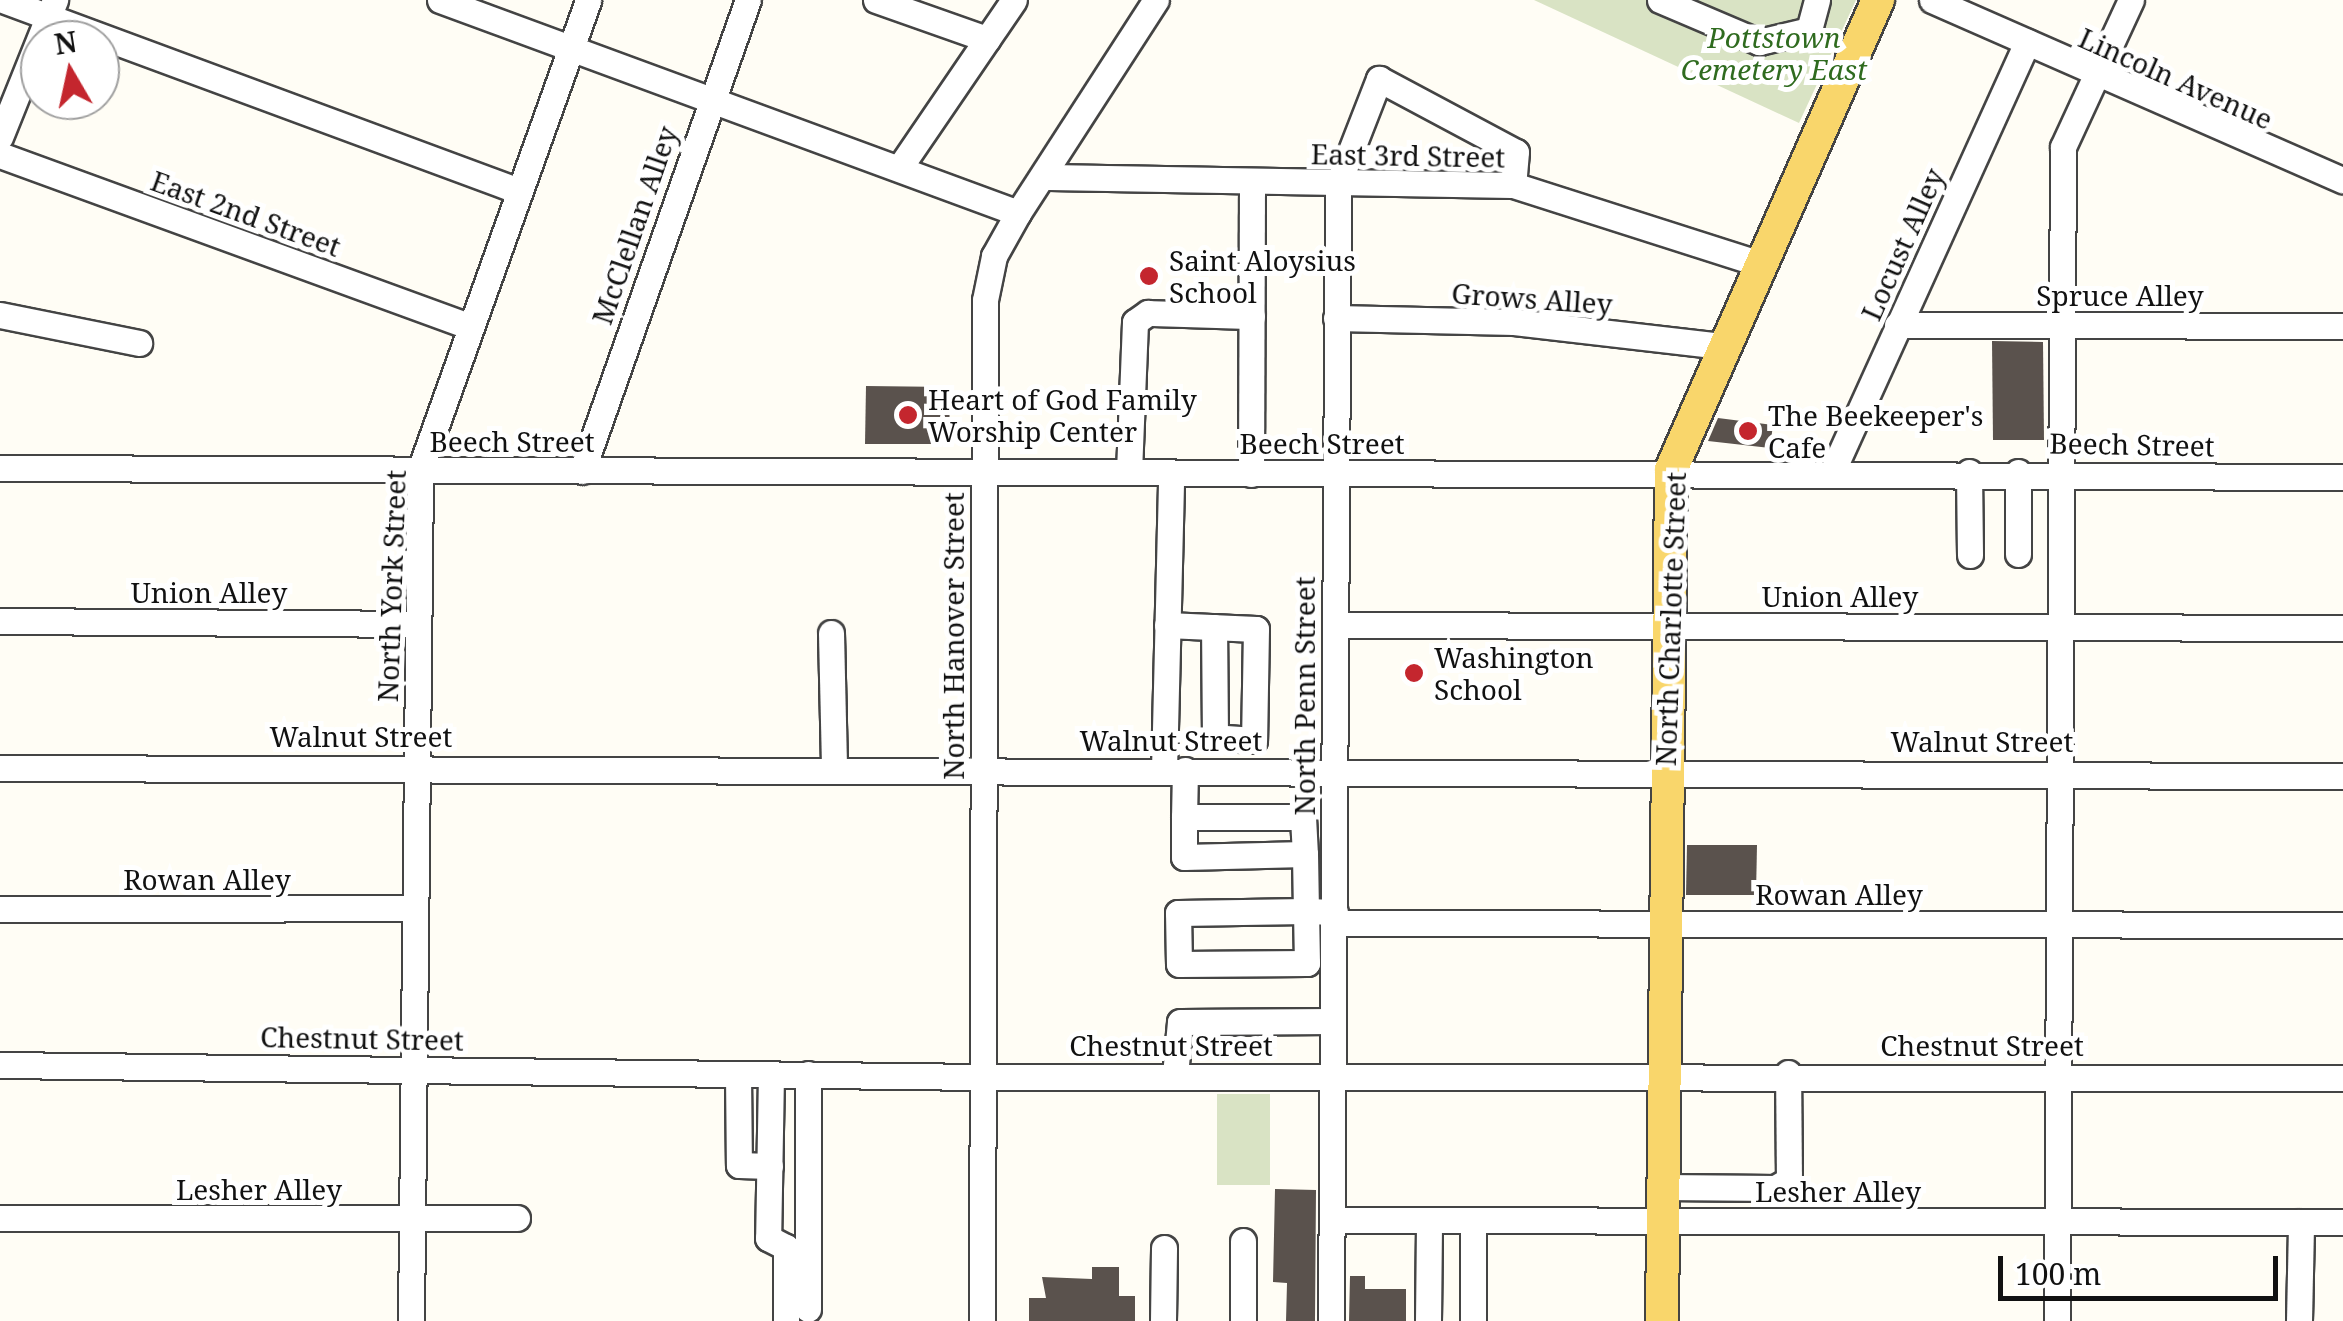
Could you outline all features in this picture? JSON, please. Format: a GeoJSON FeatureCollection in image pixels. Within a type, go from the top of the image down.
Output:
{"type":"FeatureCollection","features":[{"type":"Feature","properties":{"kind":"main road","name":"North Charlotte Street"},"geometry":{"type":"LineString","coordinates":[[1662,1321],[1664,768],[1671,470],[1756,262],[1878,0]]}},
{"type":"Feature","properties":{"kind":"street"},"geometry":{"type":"LineString","coordinates":[[2,0],[52,8],[520,192]]}},
{"type":"Feature","properties":{"kind":"street"},"geometry":{"type":"LineString","coordinates":[[440,0],[1018,213]]}},
{"type":"Feature","properties":{"kind":"street","name":"North York Street"},"geometry":{"type":"LineString","coordinates":[[411,1321],[420,470],[588,0]]}},
{"type":"Feature","properties":{"kind":"street","name":"McClellan Alley"},"geometry":{"type":"LineString","coordinates":[[582,471],[709,100],[748,0]]}},
{"type":"Feature","properties":{"kind":"street"},"geometry":{"type":"LineString","coordinates":[[876,0],[987,39]]}},
{"type":"Feature","properties":{"kind":"street"},"geometry":{"type":"LineString","coordinates":[[900,167],[1014,0]]}},
{"type":"Feature","properties":{"kind":"street","name":"North Hanover Street"},"geometry":{"type":"LineString","coordinates":[[982,1321],[985,300],[994,256],[1018,213],[1047,177],[1156,0]]}},
{"type":"Feature","properties":{"kind":"street"},"geometry":{"type":"LineString","coordinates":[[1660,0],[1759,42],[1809,30],[1816,0]]}},
{"type":"Feature","properties":{"kind":"street","name":"Lincoln Avenue"},"geometry":{"type":"LineString","coordinates":[[1932,0],[2096,77],[2343,180]]}},
{"type":"Feature","properties":{"kind":"street"},"geometry":{"type":"LineString","coordinates":[[2057,1321],[2064,147],[2131,0]]}},
{"type":"Feature","properties":{"kind":"street"},"geometry":{"type":"LineString","coordinates":[[0,137],[52,8]]}},
{"type":"Feature","properties":{"kind":"street","name":"Locust Alley"},"geometry":{"type":"LineString","coordinates":[[1833,470],[2027,42]]}},
{"type":"Feature","properties":{"kind":"street","name":"North Penn Street"},"geometry":{"type":"LineString","coordinates":[[1331,1321],[1336,625],[1333,475],[1338,184],[1379,79],[1516,152],[1512,185]]}},
{"type":"Feature","properties":{"kind":"street","name":"East 2nd Street"},"geometry":{"type":"LineString","coordinates":[[0,155],[471,327]]}},
{"type":"Feature","properties":{"kind":"street","name":"East 3rd Street"},"geometry":{"type":"LineString","coordinates":[[1047,177],[1512,185],[1756,262]]}},
{"type":"Feature","properties":{"kind":"street"},"geometry":{"type":"LineString","coordinates":[[1251,474],[1252,182]]}},
{"type":"Feature","properties":{"kind":"street"},"geometry":{"type":"LineString","coordinates":[[1128,472],[1136,322],[1148,313],[1252,316]]}},
{"type":"Feature","properties":{"kind":"street"},"geometry":{"type":"LineString","coordinates":[[0,315],[139,343]]}},
{"type":"Feature","properties":{"kind":"street","name":"Grows Alley"},"geometry":{"type":"LineString","coordinates":[[1336,318],[1514,322],[1722,346]]}},
{"type":"Feature","properties":{"kind":"street","name":"Spruce Alley"},"geometry":{"type":"LineString","coordinates":[[1898,325],[2343,326]]}},
{"type":"Feature","properties":{"kind":"street","name":"Beech Street"},"geometry":{"type":"LineString","coordinates":[[0,468],[984,470],[1333,475],[1833,470],[2343,477]]}},
{"type":"Feature","properties":{"kind":"street"},"geometry":{"type":"LineString","coordinates":[[1969,472],[1970,554]]}},
{"type":"Feature","properties":{"kind":"street"},"geometry":{"type":"LineString","coordinates":[[2018,472],[2018,554]]}},
{"type":"Feature","properties":{"kind":"street"},"geometry":{"type":"LineString","coordinates":[[1171,473],[1167,625],[1174,770],[1184,817],[1184,857],[1305,854]]}},
{"type":"Feature","properties":{"kind":"street","name":"Union Alley"},"geometry":{"type":"LineString","coordinates":[[0,621],[418,624]]}},
{"type":"Feature","properties":{"kind":"street"},"geometry":{"type":"LineString","coordinates":[[1167,625],[1214,627]]}},
{"type":"Feature","properties":{"kind":"street","name":"Union Alley"},"geometry":{"type":"LineString","coordinates":[[1336,625],[2343,628]]}},
{"type":"Feature","properties":{"kind":"street"},"geometry":{"type":"LineString","coordinates":[[831,633],[834,769]]}},
{"type":"Feature","properties":{"kind":"street","name":"Walnut Street"},"geometry":{"type":"LineString","coordinates":[[0,768],[1664,768],[2343,776]]}},
{"type":"Feature","properties":{"kind":"street"},"geometry":{"type":"LineString","coordinates":[[1184,817],[1304,817],[1306,911]]}},
{"type":"Feature","properties":{"kind":"street","name":"Rowan Alley"},"geometry":{"type":"LineString","coordinates":[[0,909],[414,908]]}},
{"type":"Feature","properties":{"kind":"street","name":"Rowan Alley"},"geometry":{"type":"LineString","coordinates":[[1306,911],[1308,963],[1179,964],[1178,913],[1306,911],[1335,917],[1665,924],[2343,925]]}},
{"type":"Feature","properties":{"kind":"street"},"geometry":{"type":"LineString","coordinates":[[1175,1076],[1176,1028],[1187,1019],[1332,1021]]}},
{"type":"Feature","properties":{"kind":"street","name":"Chestnut Street"},"geometry":{"type":"LineString","coordinates":[[0,1065],[982,1077],[1664,1072],[2343,1078]]}},
{"type":"Feature","properties":{"kind":"street"},"geometry":{"type":"LineString","coordinates":[[1662,1186],[1775,1188],[1789,1180],[1788,1073]]}},
{"type":"Feature","properties":{"kind":"street"},"geometry":{"type":"LineString","coordinates":[[771,1074],[768,1238],[786,1246],[797,1315]]}},
{"type":"Feature","properties":{"kind":"street"},"geometry":{"type":"LineString","coordinates":[[797,1315],[808,1074]]}},
{"type":"Feature","properties":{"kind":"street"},"geometry":{"type":"LineString","coordinates":[[738,1075],[739,1162],[770,1166]]}},
{"type":"Feature","properties":{"kind":"street","name":"Lesher Alley"},"geometry":{"type":"LineString","coordinates":[[0,1218],[517,1218]]}},
{"type":"Feature","properties":{"kind":"street","name":"Lesher Alley"},"geometry":{"type":"LineString","coordinates":[[1333,1220],[2343,1222]]}},
{"type":"Feature","properties":{"kind":"street"},"geometry":{"type":"LineString","coordinates":[[1428,1321],[1429,1220]]}},
{"type":"Feature","properties":{"kind":"street"},"geometry":{"type":"LineString","coordinates":[[1473,1220],[1473,1321]]}},
{"type":"Feature","properties":{"kind":"street"},"geometry":{"type":"LineString","coordinates":[[2299,1321],[2301,1222]]}},
{"type":"Feature","properties":{"kind":"street"},"geometry":{"type":"LineString","coordinates":[[1243,1241],[1243,1321]]}},
{"type":"Feature","properties":{"kind":"street"},"geometry":{"type":"LineString","coordinates":[[1163,1321],[1164,1248]]}},
{"type":"Feature","properties":{"kind":"green space","name":"Pottstown Cemetery East"},"geometry":{"type":"Polygon","coordinates":[[[1534,0],[1856,0],[1799,123],[1534,0]]]}},
{"type":"Feature","properties":{"kind":"green space"},"geometry":{"type":"Polygon","coordinates":[[[1217,1094],[1270,1094],[1270,1185],[1217,1185],[1217,1094]]]}},
{"type":"Feature","properties":{"kind":"building"},"geometry":{"type":"Polygon","coordinates":[[[1992,341],[2043,342],[2044,440],[1993,440],[1992,341]]]}},
{"type":"Feature","properties":{"kind":"building","name":"Heart of God Family Worship Center"},"geometry":{"type":"Polygon","coordinates":[[[866,386],[950,387],[949,444],[865,444],[866,386]]]}},
{"type":"Feature","properties":{"kind":"building","name":"The Beekeeper's Cafe"},"geometry":{"type":"Polygon","coordinates":[[[1718,418],[1773,425],[1770,448],[1708,441],[1718,418]]]}},
{"type":"Feature","properties":{"kind":"building"},"geometry":{"type":"Polygon","coordinates":[[[1687,845],[1757,845],[1756,895],[1686,895],[1687,845]]]}},
{"type":"Feature","properties":{"kind":"building"},"geometry":{"type":"Polygon","coordinates":[[[1275,1189],[1316,1190],[1315,1321],[1286,1321],[1287,1283],[1273,1282],[1275,1189]]]}},
{"type":"Feature","properties":{"kind":"building"},"geometry":{"type":"Polygon","coordinates":[[[1092,1267],[1119,1267],[1119,1296],[1135,1296],[1135,1321],[1029,1321],[1029,1298],[1046,1298],[1042,1277],[1092,1279],[1092,1267]]]}},
{"type":"Feature","properties":{"kind":"building"},"geometry":{"type":"Polygon","coordinates":[[[1350,1276],[1365,1276],[1365,1289],[1406,1289],[1406,1321],[1349,1321],[1350,1276]]]}},
{"type":"Feature","properties":{"kind":"place","name":"Saint Aloysius School"},"geometry":{"type":"Point","coordinates":[1149,276]}},
{"type":"Feature","properties":{"kind":"place","name":"Heart of God Family Worship Center"},"geometry":{"type":"Point","coordinates":[908,415]}},
{"type":"Feature","properties":{"kind":"place","name":"The Beekeeper's Cafe"},"geometry":{"type":"Point","coordinates":[1748,431]}},
{"type":"Feature","properties":{"kind":"place","name":"Washington School"},"geometry":{"type":"Point","coordinates":[1414,673]}}]}
